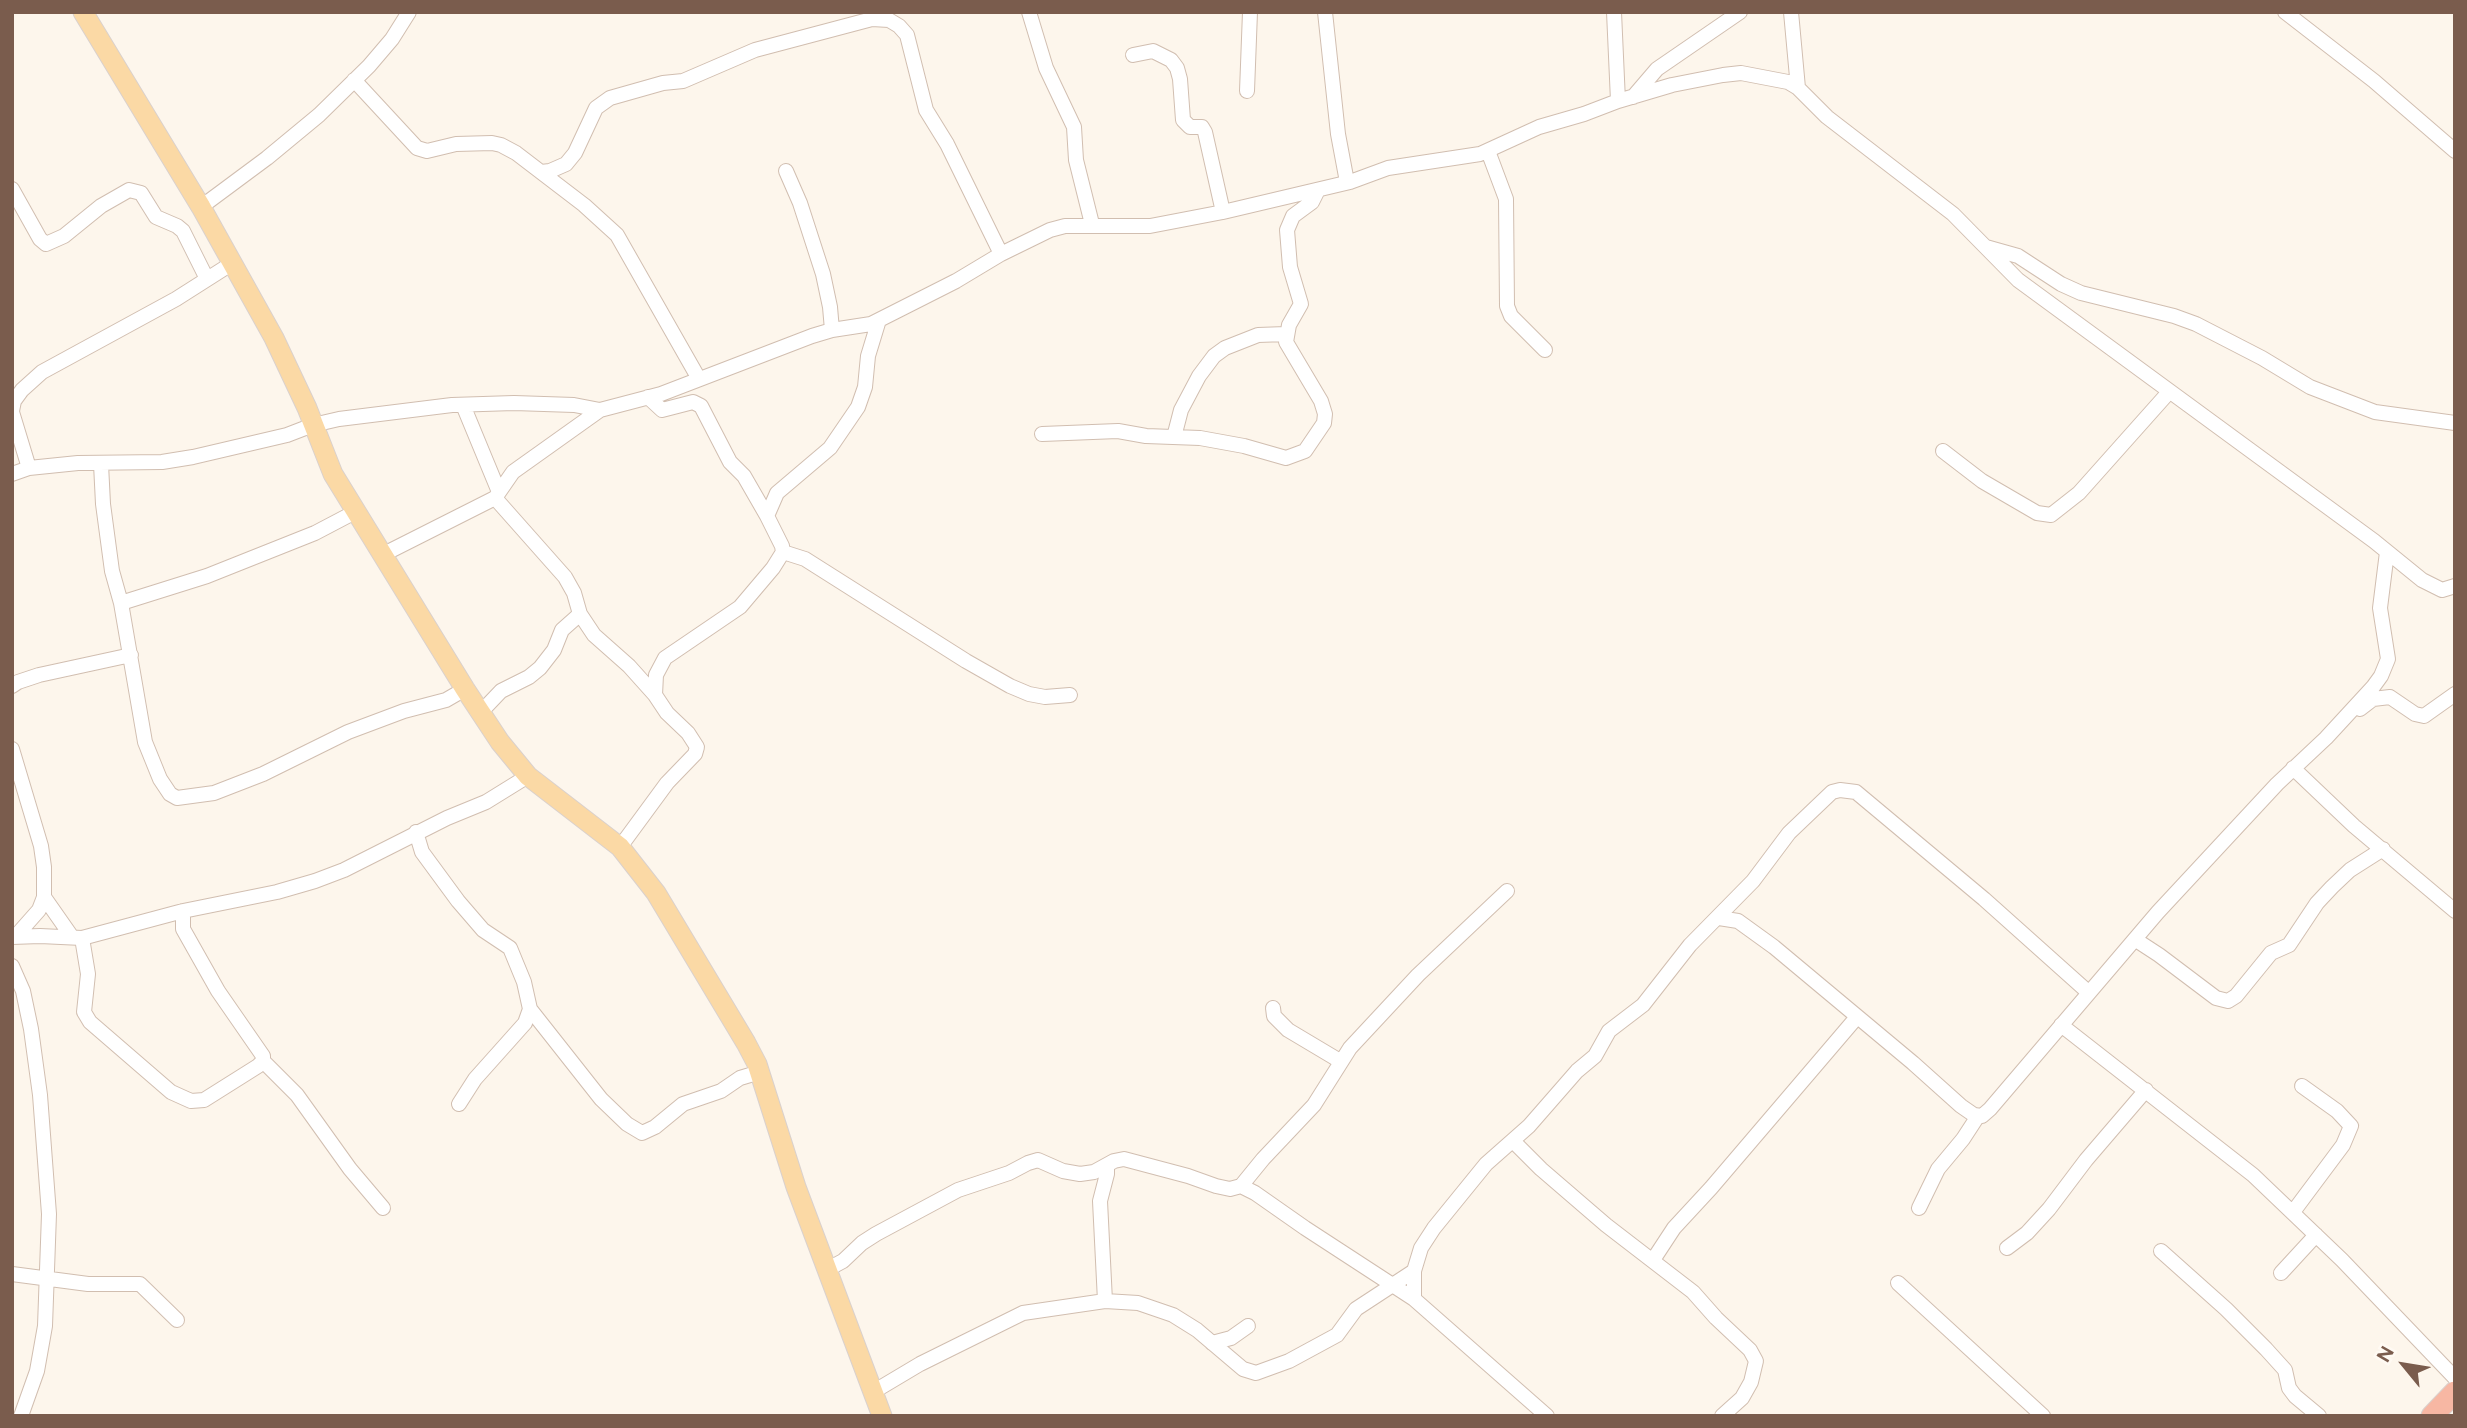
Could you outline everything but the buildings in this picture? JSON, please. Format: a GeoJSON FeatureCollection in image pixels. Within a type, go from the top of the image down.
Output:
{"type":"FeatureCollection","features":[{"type":"Feature","properties":{"kind":"highway"},"geometry":{"type":"LineString","coordinates":[[2435,1415],[2455,1392]]}},
{"type":"Feature","properties":{"kind":"main road"},"geometry":{"type":"LineString","coordinates":[[83,12],[201,207],[274,338],[307,408],[333,474],[465,689],[500,742],[528,776],[620,847],[656,893],[746,1043],[760,1072],[796,1186],[882,1416]]}},
{"type":"Feature","properties":{"kind":"street"},"geometry":{"type":"LineString","coordinates":[[201,207],[319,115],[392,39],[409,12]]}},
{"type":"Feature","properties":{"kind":"street"},"geometry":{"type":"LineString","coordinates":[[1029,12],[1046,68],[1074,127],[1076,160],[1091,224]]}},
{"type":"Feature","properties":{"kind":"street"},"geometry":{"type":"LineString","coordinates":[[1247,91],[1250,12]]}},
{"type":"Feature","properties":{"kind":"street"},"geometry":{"type":"LineString","coordinates":[[1325,12],[1338,134],[1347,182]]}},
{"type":"Feature","properties":{"kind":"street"},"geometry":{"type":"LineString","coordinates":[[1614,12],[1618,101]]}},
{"type":"Feature","properties":{"kind":"street"},"geometry":{"type":"LineString","coordinates":[[1633,97],[1657,69],[1740,12]]}},
{"type":"Feature","properties":{"kind":"street"},"geometry":{"type":"LineString","coordinates":[[1791,12],[1798,88]]}},
{"type":"Feature","properties":{"kind":"street"},"geometry":{"type":"LineString","coordinates":[[2285,12],[2374,81],[2455,151]]}},
{"type":"Feature","properties":{"kind":"street"},"geometry":{"type":"LineString","coordinates":[[541,172],[566,164],[575,153],[596,108],[610,98],[683,80],[755,50],[872,19],[888,20],[899,26],[906,35],[926,110],[947,144],[1001,254]]}},
{"type":"Feature","properties":{"kind":"street"},"geometry":{"type":"LineString","coordinates":[[1133,55],[1153,51],[1162,54],[1177,68],[1183,120],[1189,127],[1202,127],[1205,132],[1223,212]]}},
{"type":"Feature","properties":{"kind":"street"},"geometry":{"type":"LineString","coordinates":[[382,555],[497,495],[513,472],[600,410],[648,397],[832,330],[871,324],[1050,230],[1091,224],[1150,226],[1223,212],[1318,190],[1399,166],[1466,157],[1488,151],[1539,127],[1654,90],[1730,74],[1747,74],[1778,80],[1798,88],[1827,117],[1953,214],[2018,281],[2431,587],[2442,590],[2455,586]]}},
{"type":"Feature","properties":{"kind":"street"},"geometry":{"type":"LineString","coordinates":[[354,80],[417,148],[427,151],[456,144],[492,143],[516,153],[584,205],[617,235],[699,379]]}},
{"type":"Feature","properties":{"kind":"street"},"geometry":{"type":"LineString","coordinates":[[1488,151],[1500,177],[1506,199],[1507,306],[1511,316],[1545,350]]}},
{"type":"Feature","properties":{"kind":"street"},"geometry":{"type":"LineString","coordinates":[[786,172],[800,203],[823,274],[832,330]]}},
{"type":"Feature","properties":{"kind":"street"},"geometry":{"type":"LineString","coordinates":[[12,189],[40,239],[46,244],[64,236],[101,206],[130,190],[141,192],[156,217],[177,226],[183,232],[207,279]]}},
{"type":"Feature","properties":{"kind":"street"},"geometry":{"type":"LineString","coordinates":[[1042,434],[1118,431],[1146,436],[1226,442],[1286,458],[1306,452],[1324,423],[1325,414],[1321,401],[1291,353],[1286,334],[1301,304],[1290,267],[1287,230],[1293,216],[1312,202],[1318,190]]}},
{"type":"Feature","properties":{"kind":"street"},"geometry":{"type":"LineString","coordinates":[[1986,247],[2018,256],[2061,284],[2081,293],[2184,319],[2262,358],[2310,387],[2375,412],[2455,423]]}},
{"type":"Feature","properties":{"kind":"street"},"geometry":{"type":"LineString","coordinates":[[29,468],[12,412],[22,390],[42,372],[143,318],[231,264]]}},
{"type":"Feature","properties":{"kind":"street"},"geometry":{"type":"LineString","coordinates":[[767,516],[777,493],[830,448],[858,407],[865,387],[868,356],[878,320]]}},
{"type":"Feature","properties":{"kind":"street"},"geometry":{"type":"LineString","coordinates":[[1174,437],[1181,410],[1199,376],[1214,356],[1225,348],[1258,335],[1286,334]]}},
{"type":"Feature","properties":{"kind":"street"},"geometry":{"type":"LineString","coordinates":[[1943,451],[1982,481],[2037,513],[2051,515],[2079,493],[2169,392]]}},
{"type":"Feature","properties":{"kind":"street"},"geometry":{"type":"LineString","coordinates":[[648,397],[662,410],[693,402],[701,406],[730,462],[744,476],[767,516],[783,552],[740,607],[665,657],[656,675],[655,695]]}},
{"type":"Feature","properties":{"kind":"street"},"geometry":{"type":"LineString","coordinates":[[12,474],[29,468],[78,463],[162,462],[286,435],[339,419],[463,405],[526,403],[574,405],[600,410]]}},
{"type":"Feature","properties":{"kind":"street"},"geometry":{"type":"LineString","coordinates":[[463,405],[497,495],[565,577],[574,593],[580,614],[606,647],[629,666],[667,713],[688,733],[697,747],[695,754],[667,783],[620,847]]}},
{"type":"Feature","properties":{"kind":"street"},"geometry":{"type":"LineString","coordinates":[[100,464],[110,557],[131,655],[145,742],[160,779],[170,794],[177,798],[214,793],[263,774],[348,732],[404,711],[446,700],[465,689]]}},
{"type":"Feature","properties":{"kind":"street"},"geometry":{"type":"LineString","coordinates":[[121,603],[207,576],[315,533],[355,512]]}},
{"type":"Feature","properties":{"kind":"street"},"geometry":{"type":"LineString","coordinates":[[783,552],[804,559],[1010,686],[1045,697],[1070,695]]}},
{"type":"Feature","properties":{"kind":"street"},"geometry":{"type":"LineString","coordinates":[[1919,1208],[1938,1169],[1978,1116],[1990,1109],[2158,912],[2293,768],[2326,738],[2381,676],[2388,659],[2380,613],[2387,552]]}},
{"type":"Feature","properties":{"kind":"street"},"geometry":{"type":"LineString","coordinates":[[481,712],[501,691],[529,677],[540,668],[551,655],[562,630],[580,614]]}},
{"type":"Feature","properties":{"kind":"street"},"geometry":{"type":"LineString","coordinates":[[12,686],[39,675],[131,655]]}},
{"type":"Feature","properties":{"kind":"street"},"geometry":{"type":"LineString","coordinates":[[2352,709],[2361,708],[2376,698],[2389,697],[2415,714],[2424,716],[2455,694]]}},
{"type":"Feature","properties":{"kind":"street"},"geometry":{"type":"LineString","coordinates":[[12,749],[41,846],[44,897],[33,918],[14,937]]}},
{"type":"Feature","properties":{"kind":"street"},"geometry":{"type":"LineString","coordinates":[[2293,768],[2354,826],[2455,911]]}},
{"type":"Feature","properties":{"kind":"street"},"geometry":{"type":"LineString","coordinates":[[14,937],[77,938],[315,881],[344,870],[416,832],[486,802],[528,776]]}},
{"type":"Feature","properties":{"kind":"street"},"geometry":{"type":"LineString","coordinates":[[1414,1299],[1413,1271],[1421,1248],[1486,1164],[1530,1126],[1577,1071],[1595,1056],[1609,1031],[1643,1004],[1690,945],[1753,881],[1789,833],[1832,792],[1856,792],[1902,828],[2088,992]]}},
{"type":"Feature","properties":{"kind":"street"},"geometry":{"type":"LineString","coordinates":[[416,832],[422,852],[458,901],[484,930],[510,948],[524,982],[530,1009],[601,1099],[627,1124],[642,1133],[655,1127],[683,1104],[721,1091],[740,1078],[760,1072]]}},
{"type":"Feature","properties":{"kind":"street"},"geometry":{"type":"LineString","coordinates":[[2136,940],[2216,998],[2228,1000],[2235,996],[2271,953],[2294,940],[2317,903],[2332,887],[2350,870],[2383,849]]}},
{"type":"Feature","properties":{"kind":"street"},"geometry":{"type":"LineString","coordinates":[[1241,1186],[1314,1105],[1340,1061],[1418,975],[1507,891]]}},
{"type":"Feature","properties":{"kind":"street"},"geometry":{"type":"LineString","coordinates":[[44,897],[77,938],[88,974],[83,1012],[90,1022],[170,1092],[191,1101],[204,1100],[263,1061]]}},
{"type":"Feature","properties":{"kind":"street"},"geometry":{"type":"LineString","coordinates":[[183,911],[183,929],[218,991],[263,1056],[263,1061],[297,1095],[350,1169],[383,1208]]}},
{"type":"Feature","properties":{"kind":"street"},"geometry":{"type":"LineString","coordinates":[[1719,918],[1738,921],[1774,947],[1961,1106],[1978,1116]]}},
{"type":"Feature","properties":{"kind":"street"},"geometry":{"type":"LineString","coordinates":[[12,966],[25,1003],[40,1095],[50,1214],[46,1326],[37,1371],[21,1416]]}},
{"type":"Feature","properties":{"kind":"street"},"geometry":{"type":"LineString","coordinates":[[1273,1008],[1274,1016],[1288,1030],[1340,1061]]}},
{"type":"Feature","properties":{"kind":"street"},"geometry":{"type":"LineString","coordinates":[[459,1104],[489,1061],[524,1023],[530,1009]]}},
{"type":"Feature","properties":{"kind":"street"},"geometry":{"type":"LineString","coordinates":[[1653,1260],[1674,1228],[1857,1017]]}},
{"type":"Feature","properties":{"kind":"street"},"geometry":{"type":"LineString","coordinates":[[2062,1025],[2253,1175],[2316,1235],[2455,1378]]}},
{"type":"Feature","properties":{"kind":"street"},"geometry":{"type":"LineString","coordinates":[[2293,1212],[2343,1145],[2351,1126],[2337,1111],[2302,1086]]}},
{"type":"Feature","properties":{"kind":"street"},"geometry":{"type":"LineString","coordinates":[[2007,1248],[2049,1209],[2086,1160],[2146,1090]]}},
{"type":"Feature","properties":{"kind":"street"},"geometry":{"type":"LineString","coordinates":[[1513,1141],[1593,1213],[1693,1292],[1716,1318],[1750,1349],[1756,1361],[1751,1382],[1742,1398],[1726,1414]]}},
{"type":"Feature","properties":{"kind":"street"},"geometry":{"type":"LineString","coordinates":[[828,1269],[876,1234],[958,1190],[1009,1173],[1028,1163],[1038,1160],[1063,1171],[1080,1174],[1094,1172],[1124,1159],[1216,1186],[1241,1186],[1255,1193],[1414,1299],[1547,1416]]}},
{"type":"Feature","properties":{"kind":"street"},"geometry":{"type":"LineString","coordinates":[[1105,1301],[1100,1209],[1107,1166]]}},
{"type":"Feature","properties":{"kind":"street"},"geometry":{"type":"LineString","coordinates":[[2281,1273],[2316,1235]]}},
{"type":"Feature","properties":{"kind":"street"},"geometry":{"type":"LineString","coordinates":[[2161,1251],[2219,1302],[2266,1349],[2285,1370],[2289,1388],[2295,1396],[2319,1416]]}},
{"type":"Feature","properties":{"kind":"street"},"geometry":{"type":"LineString","coordinates":[[873,1392],[920,1364],[1023,1313],[1105,1301],[1138,1303],[1164,1311],[1182,1321],[1248,1371],[1256,1373],[1273,1368],[1337,1335],[1356,1308],[1413,1271]]}},
{"type":"Feature","properties":{"kind":"street"},"geometry":{"type":"LineString","coordinates":[[12,1274],[88,1284],[140,1284],[177,1320]]}},
{"type":"Feature","properties":{"kind":"street"},"geometry":{"type":"LineString","coordinates":[[1898,1283],[2043,1416]]}},
{"type":"Feature","properties":{"kind":"street"},"geometry":{"type":"LineString","coordinates":[[1212,1343],[1237,1335],[1248,1326]]}}]}
